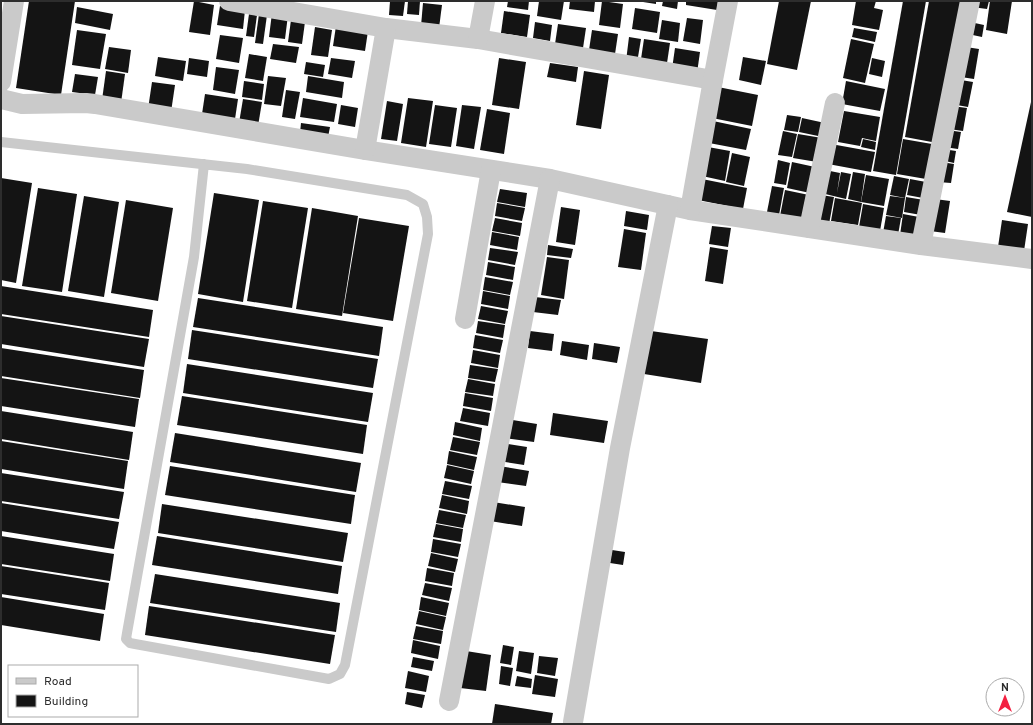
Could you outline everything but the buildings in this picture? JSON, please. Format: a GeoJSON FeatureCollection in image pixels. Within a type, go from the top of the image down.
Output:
{"type":"FeatureCollection","features":[{"type":"Feature","properties":{"kind":"street"},"geometry":{"type":"LineString","coordinates":[[229,1],[386,28],[478,39],[713,80]]}},
{"type":"Feature","properties":{"kind":"street"},"geometry":{"type":"LineString","coordinates":[[478,39],[485,1]]}},
{"type":"Feature","properties":{"kind":"street"},"geometry":{"type":"LineString","coordinates":[[690,210],[728,1]]}},
{"type":"Feature","properties":{"kind":"street"},"geometry":{"type":"LineString","coordinates":[[921,245],[970,1]]}},
{"type":"Feature","properties":{"kind":"street"},"geometry":{"type":"LineString","coordinates":[[1,82],[9,8]]}},
{"type":"Feature","properties":{"kind":"street"},"geometry":{"type":"LineString","coordinates":[[366,150],[386,28]]}},
{"type":"Feature","properties":{"kind":"street"},"geometry":{"type":"LineString","coordinates":[[1,99],[22,104],[94,104],[366,150],[550,179],[690,210],[921,245],[1032,260]]}},
{"type":"Feature","properties":{"kind":"street"},"geometry":{"type":"LineString","coordinates":[[809,228],[835,103]]}},
{"type":"Feature","properties":{"kind":"street"},"geometry":{"type":"LineString","coordinates":[[465,319],[492,170]]}},
{"type":"Feature","properties":{"kind":"street"},"geometry":{"type":"LineString","coordinates":[[450,701],[550,179]]}},
{"type":"Feature","properties":{"kind":"street"},"geometry":{"type":"LineString","coordinates":[[573,722],[620,448],[668,205]]}},
{"type":"Feature","properties":{"kind":"lane"},"geometry":{"type":"LineString","coordinates":[[1,142],[153,160],[204,164],[247,169],[408,195],[423,204],[427,217],[428,234],[345,665],[340,674],[329,679],[130,643],[126,639],[194,257],[204,164]]}}]}
